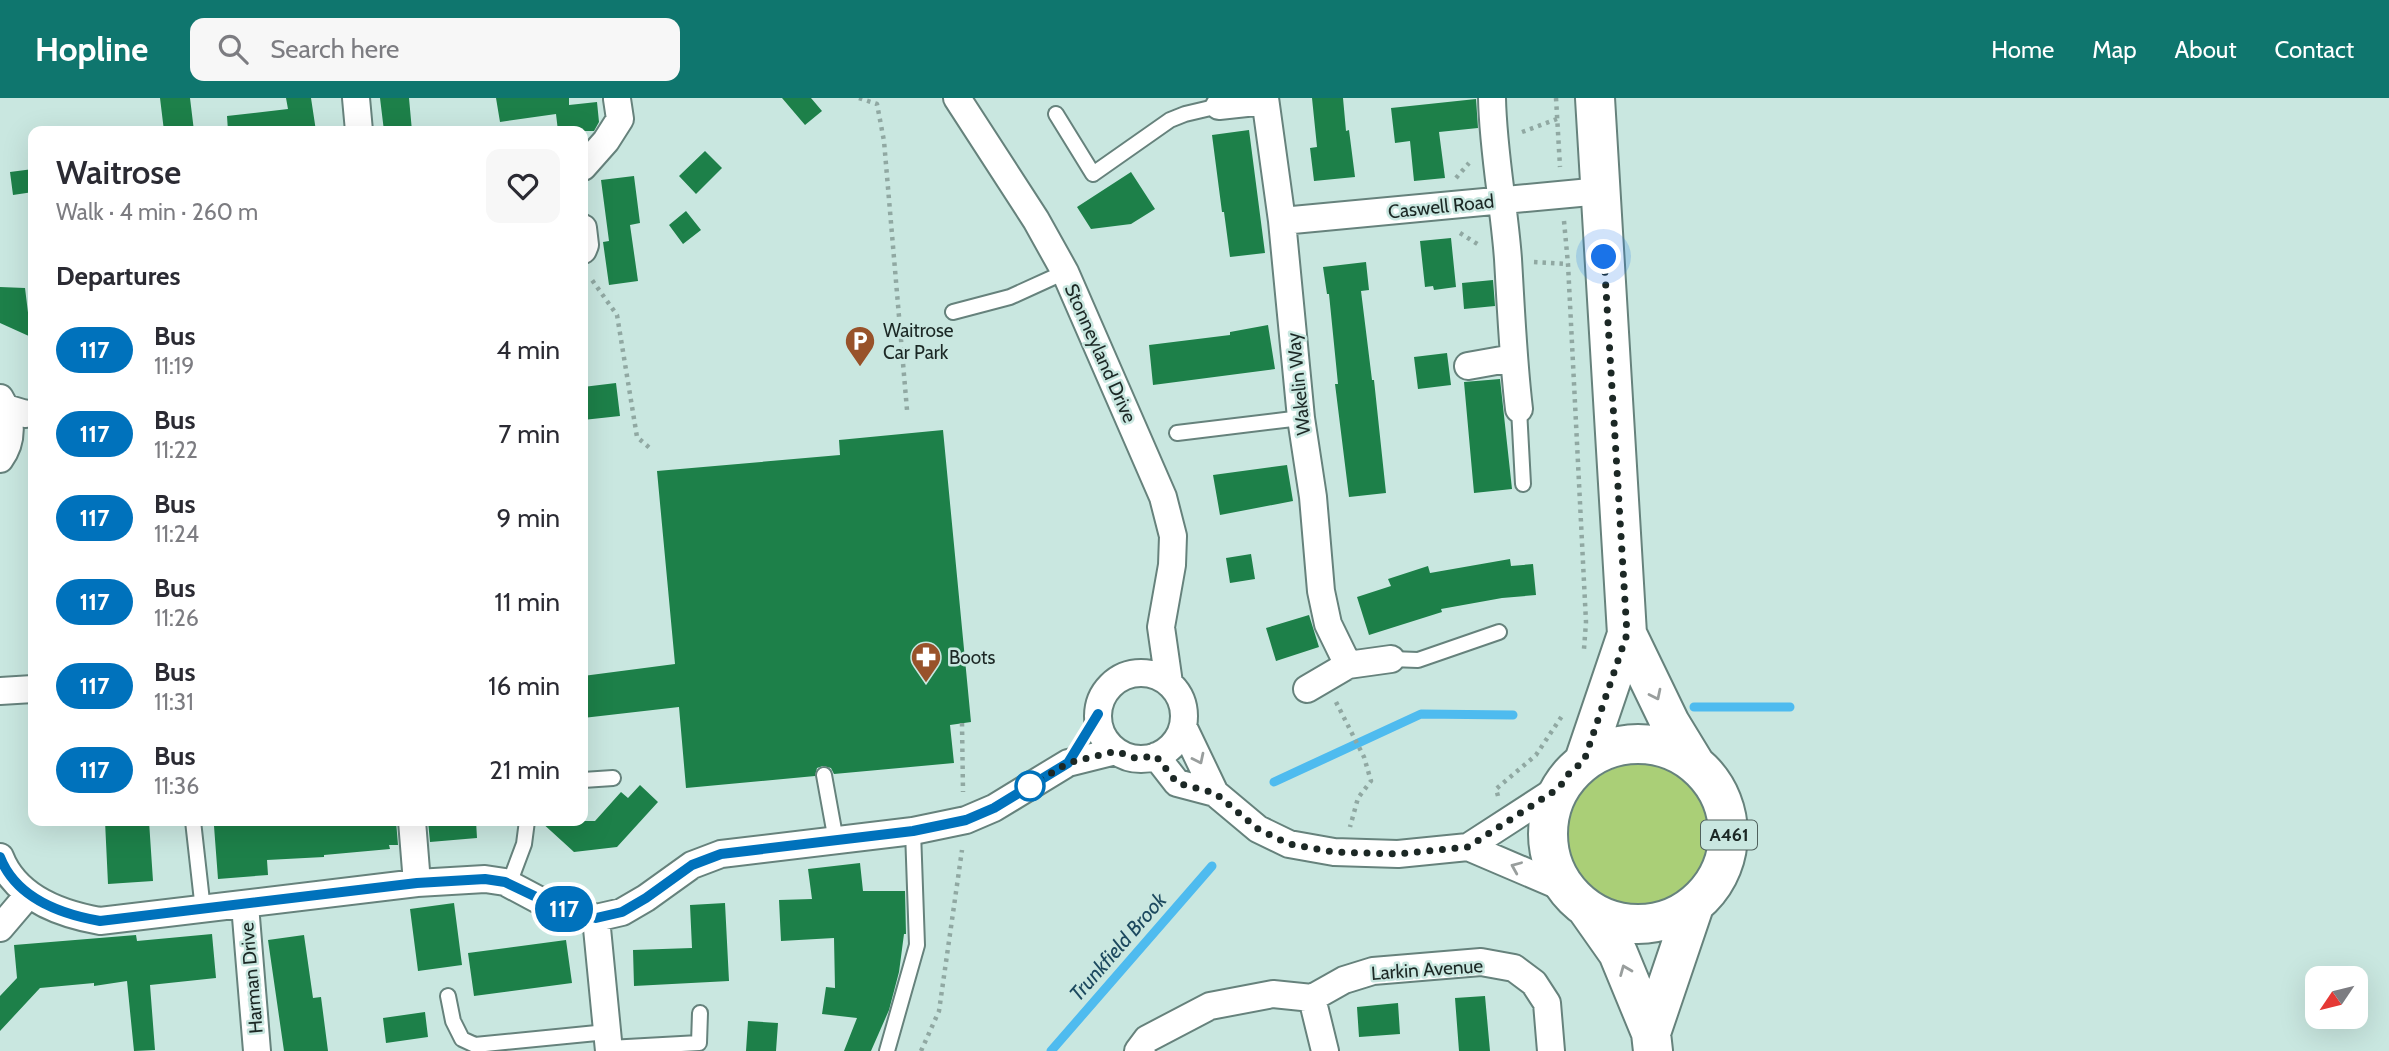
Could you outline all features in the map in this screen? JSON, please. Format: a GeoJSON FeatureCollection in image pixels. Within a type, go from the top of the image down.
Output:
{"type":"FeatureCollection","features":[{"type":"Feature","properties":{"kind":"main road","name":"A461"},"geometry":{"type":"LineString","coordinates":[[1576,898],[1614,921],[1649,925],[1671,919],[1693,906],[1713,885],[1723,868],[1728,847],[1728,827],[1723,803],[1713,782],[1695,764],[1670,723],[1627,634],[1595,98]]}},
{"type":"Feature","properties":{"kind":"main road","name":"A461"},"geometry":{"type":"LineString","coordinates":[[1627,634],[1572,775],[1552,803],[1548,821],[1553,864],[1618,953],[1652,1042]]}},
{"type":"Feature","properties":{"kind":"main road","name":"A461"},"geometry":{"type":"LineString","coordinates":[[1572,775],[1617,748],[1653,746],[1675,753],[1695,764]]}},
{"type":"Feature","properties":{"kind":"main road","name":"A461"},"geometry":{"type":"LineString","coordinates":[[1652,1042],[1693,906]]}},
{"type":"Feature","properties":{"kind":"street"},"geometry":{"type":"LineString","coordinates":[[356,98],[359,126]]}},
{"type":"Feature","properties":{"kind":"street"},"geometry":{"type":"LineString","coordinates":[[1492,98],[1508,258],[1513,358],[1519,409]]}},
{"type":"Feature","properties":{"kind":"street"},"geometry":{"type":"LineString","coordinates":[[588,161],[620,119],[617,99]]}},
{"type":"Feature","properties":{"kind":"street"},"geometry":{"type":"LineString","coordinates":[[1219,106],[1265,99]]}},
{"type":"Feature","properties":{"kind":"street","name":"Wakelin Way"},"geometry":{"type":"LineString","coordinates":[[1265,99],[1282,221],[1321,591],[1328,624],[1348,665]]}},
{"type":"Feature","properties":{"kind":"street","name":"Stonneyland Drive"},"geometry":{"type":"LineString","coordinates":[[961,100],[1065,272],[1163,497],[1173,536],[1172,565],[1161,627]]}},
{"type":"Feature","properties":{"kind":"street","name":"Caswell Road"},"geometry":{"type":"LineString","coordinates":[[1282,221],[1601,191]]}},
{"type":"Feature","properties":{"kind":"street"},"geometry":{"type":"LineString","coordinates":[[1468,366],[1513,358]]}},
{"type":"Feature","properties":{"kind":"street"},"geometry":{"type":"LineString","coordinates":[[5,450],[16,408]]}},
{"type":"Feature","properties":{"kind":"street"},"geometry":{"type":"LineString","coordinates":[[1125,676],[1161,627]]}},
{"type":"Feature","properties":{"kind":"street"},"geometry":{"type":"LineString","coordinates":[[1161,627],[1169,683]]}},
{"type":"Feature","properties":{"kind":"street"},"geometry":{"type":"LineString","coordinates":[[1307,689],[1348,665],[1391,659]]}},
{"type":"Feature","properties":{"kind":"street"},"geometry":{"type":"LineString","coordinates":[[1068,763],[1098,714],[1105,692],[1114,682],[1136,673],[1149,673],[1169,683],[1177,693],[1182,705],[1183,726],[1215,793],[1258,829],[1289,844],[1348,852],[1398,854],[1468,847],[1572,775]]}},
{"type":"Feature","properties":{"kind":"street"},"geometry":{"type":"LineString","coordinates":[[0,691],[28,689]]}},
{"type":"Feature","properties":{"kind":"street"},"geometry":{"type":"LineString","coordinates":[[1098,714],[1099,728],[1106,741],[1116,751],[1135,758],[1156,756],[1173,745],[1183,726]]}},
{"type":"Feature","properties":{"kind":"street"},"geometry":{"type":"LineString","coordinates":[[0,857],[14,881],[29,894],[52,908],[75,917],[100,921],[417,883],[485,879],[509,884],[546,903],[596,918],[622,912],[692,865],[721,854],[913,831],[966,820],[994,808],[1068,763],[1116,751]]}},
{"type":"Feature","properties":{"kind":"street"},"geometry":{"type":"LineString","coordinates":[[1156,756],[1177,783],[1215,793]]}},
{"type":"Feature","properties":{"kind":"street"},"geometry":{"type":"LineString","coordinates":[[412,826],[417,883]]}},
{"type":"Feature","properties":{"kind":"street"},"geometry":{"type":"LineString","coordinates":[[1468,847],[1576,898]]}},
{"type":"Feature","properties":{"kind":"street"},"geometry":{"type":"LineString","coordinates":[[0,928],[29,894]]}},
{"type":"Feature","properties":{"kind":"street","name":"Harman Drive"},"geometry":{"type":"LineString","coordinates":[[245,905],[257,1051]]}},
{"type":"Feature","properties":{"kind":"street"},"geometry":{"type":"LineString","coordinates":[[596,918],[608,1044]]}},
{"type":"Feature","properties":{"kind":"street","name":"Larkin Avenue"},"geometry":{"type":"LineString","coordinates":[[1312,998],[1345,980],[1373,971],[1481,962],[1514,968],[1534,983],[1547,1003],[1551,1051]]}},
{"type":"Feature","properties":{"kind":"street"},"geometry":{"type":"LineString","coordinates":[[1138,1051],[1147,1040],[1210,1006],[1273,994],[1312,998],[1325,1051]]}},
{"type":"Feature","properties":{"kind":"lane"},"geometry":{"type":"LineString","coordinates":[[1056,114],[1093,174],[1170,120],[1219,106]]}},
{"type":"Feature","properties":{"kind":"lane"},"geometry":{"type":"LineString","coordinates":[[953,312],[1010,297],[1065,272]]}},
{"type":"Feature","properties":{"kind":"lane"},"geometry":{"type":"LineString","coordinates":[[1519,409],[1523,484]]}},
{"type":"Feature","properties":{"kind":"lane"},"geometry":{"type":"LineString","coordinates":[[1177,433],[1301,418]]}},
{"type":"Feature","properties":{"kind":"lane"},"geometry":{"type":"LineString","coordinates":[[1391,659],[1418,660],[1499,632]]}},
{"type":"Feature","properties":{"kind":"lane"},"geometry":{"type":"LineString","coordinates":[[824,775],[836,841]]}},
{"type":"Feature","properties":{"kind":"lane"},"geometry":{"type":"LineString","coordinates":[[588,780],[613,778]]}},
{"type":"Feature","properties":{"kind":"lane"},"geometry":{"type":"LineString","coordinates":[[194,826],[203,910]]}},
{"type":"Feature","properties":{"kind":"lane"},"geometry":{"type":"LineString","coordinates":[[509,884],[524,844],[526,826]]}},
{"type":"Feature","properties":{"kind":"lane"},"geometry":{"type":"LineString","coordinates":[[887,1051],[917,945],[913,831]]}},
{"type":"Feature","properties":{"kind":"lane"},"geometry":{"type":"LineString","coordinates":[[448,996],[453,1021],[462,1039],[475,1045],[699,1043],[700,1013]]}},
{"type":"Feature","properties":{"kind":"path"},"geometry":{"type":"LineString","coordinates":[[859,98],[877,104],[884,141],[907,410]]}},
{"type":"Feature","properties":{"kind":"path"},"geometry":{"type":"LineString","coordinates":[[1556,98],[1568,264],[1584,594],[1583,657]]}},
{"type":"Feature","properties":{"kind":"path"},"geometry":{"type":"LineString","coordinates":[[588,280],[592,280],[617,315],[637,437],[652,450]]}},
{"type":"Feature","properties":{"kind":"path"},"geometry":{"type":"LineString","coordinates":[[1506,822],[1496,789],[1536,755],[1566,711]]}},
{"type":"Feature","properties":{"kind":"path"},"geometry":{"type":"LineString","coordinates":[[921,1051],[939,1011],[966,820],[962,723]]}},
{"type":"Feature","properties":{"kind":"path"},"geometry":{"type":"LineString","coordinates":[[1348,852],[1352,817],[1358,798],[1371,781],[1364,757],[1349,730]]}},
{"type":"Feature","properties":{"kind":"green space"},"geometry":{"type":"Polygon","coordinates":[[[1639,764],[1666,770],[1689,785],[1704,808],[1710,835],[1704,862],[1689,885],[1666,900],[1639,906],[1612,900],[1589,885],[1574,862],[1568,835],[1574,808],[1589,785],[1612,770],[1639,764]]]}},
{"type":"Feature","properties":{"kind":"building"},"geometry":{"type":"Polygon","coordinates":[[[160,98],[190,98],[193,126],[163,126],[160,98]]]}},
{"type":"Feature","properties":{"kind":"building"},"geometry":{"type":"Polygon","coordinates":[[[286,98],[311,98],[315,126],[228,126],[227,116],[288,109],[286,98]]]}},
{"type":"Feature","properties":{"kind":"building"},"geometry":{"type":"Polygon","coordinates":[[[380,98],[409,98],[412,126],[383,126],[380,98]]]}},
{"type":"Feature","properties":{"kind":"building"},"geometry":{"type":"Polygon","coordinates":[[[496,98],[569,98],[569,105],[597,102],[599,122],[594,131],[588,131],[588,126],[557,126],[556,114],[500,122],[496,98]]]}},
{"type":"Feature","properties":{"kind":"building"},"geometry":{"type":"Polygon","coordinates":[[[782,98],[811,98],[822,111],[805,125],[782,98]]]}},
{"type":"Feature","properties":{"kind":"building"},"geometry":{"type":"Polygon","coordinates":[[[1312,98],[1343,98],[1355,177],[1314,181],[1310,148],[1317,147],[1312,98]]]}},
{"type":"Feature","properties":{"kind":"building"},"geometry":{"type":"Polygon","coordinates":[[[1476,99],[1478,128],[1439,132],[1445,178],[1414,181],[1410,141],[1395,143],[1391,108],[1476,99]]]}},
{"type":"Feature","properties":{"kind":"building"},"geometry":{"type":"Polygon","coordinates":[[[1249,130],[1265,253],[1230,257],[1212,135],[1249,130]]]}},
{"type":"Feature","properties":{"kind":"building"},"geometry":{"type":"Polygon","coordinates":[[[705,151],[722,168],[696,194],[679,176],[705,151]]]}},
{"type":"Feature","properties":{"kind":"building"},"geometry":{"type":"Polygon","coordinates":[[[28,170],[28,193],[13,195],[10,172],[28,170]]]}},
{"type":"Feature","properties":{"kind":"building"},"geometry":{"type":"Polygon","coordinates":[[[1131,172],[1155,209],[1131,224],[1091,229],[1077,207],[1131,172]]]}},
{"type":"Feature","properties":{"kind":"building"},"geometry":{"type":"Polygon","coordinates":[[[634,176],[640,223],[630,225],[638,281],[609,285],[603,242],[609,241],[601,180],[634,176]]]}},
{"type":"Feature","properties":{"kind":"building"},"geometry":{"type":"Polygon","coordinates":[[[686,211],[701,230],[683,244],[669,225],[686,211]]]}},
{"type":"Feature","properties":{"kind":"building"},"geometry":{"type":"Polygon","coordinates":[[[1451,238],[1456,287],[1434,290],[1433,286],[1425,287],[1420,241],[1451,238]]]}},
{"type":"Feature","properties":{"kind":"building"},"geometry":{"type":"Polygon","coordinates":[[[1366,262],[1369,290],[1361,291],[1386,493],[1349,497],[1335,384],[1338,384],[1329,294],[1323,267],[1366,262]]]}},
{"type":"Feature","properties":{"kind":"building"},"geometry":{"type":"Polygon","coordinates":[[[1493,280],[1495,306],[1464,309],[1462,283],[1493,280]]]}},
{"type":"Feature","properties":{"kind":"building"},"geometry":{"type":"Polygon","coordinates":[[[0,287],[25,288],[28,336],[0,323],[0,287]]]}},
{"type":"Feature","properties":{"kind":"building"},"geometry":{"type":"Polygon","coordinates":[[[1268,325],[1275,369],[1153,385],[1149,345],[1230,335],[1230,332],[1268,325]]]}},
{"type":"Feature","properties":{"kind":"building"},"geometry":{"type":"Polygon","coordinates":[[[1447,353],[1451,385],[1418,389],[1414,357],[1447,353]]]}},
{"type":"Feature","properties":{"kind":"building"},"geometry":{"type":"Polygon","coordinates":[[[1500,379],[1512,489],[1474,493],[1464,382],[1500,379]]]}},
{"type":"Feature","properties":{"kind":"building"},"geometry":{"type":"Polygon","coordinates":[[[616,383],[620,416],[588,419],[588,386],[616,383]]]}},
{"type":"Feature","properties":{"kind":"building"},"geometry":{"type":"Polygon","coordinates":[[[943,430],[971,722],[950,725],[954,763],[834,774],[831,768],[823,766],[817,768],[815,776],[686,788],[679,707],[588,717],[588,675],[675,664],[657,471],[840,455],[839,440],[943,430]]]}},
{"type":"Feature","properties":{"kind":"building"},"geometry":{"type":"Polygon","coordinates":[[[1287,465],[1293,501],[1220,515],[1213,475],[1287,465]]]}},
{"type":"Feature","properties":{"kind":"building"},"geometry":{"type":"Polygon","coordinates":[[[1251,554],[1255,579],[1230,583],[1226,558],[1251,554]]]}},
{"type":"Feature","properties":{"kind":"building"},"geometry":{"type":"Polygon","coordinates":[[[1510,559],[1511,566],[1533,564],[1536,595],[1441,609],[1442,612],[1369,635],[1357,597],[1391,586],[1388,579],[1428,566],[1430,573],[1510,559]]]}},
{"type":"Feature","properties":{"kind":"building"},"geometry":{"type":"Polygon","coordinates":[[[1309,615],[1319,647],[1276,661],[1266,628],[1309,615]]]}},
{"type":"Feature","properties":{"kind":"building"},"geometry":{"type":"Polygon","coordinates":[[[640,785],[658,802],[617,847],[574,852],[545,826],[588,826],[588,821],[595,821],[621,792],[628,798],[640,785]]]}},
{"type":"Feature","properties":{"kind":"building"},"geometry":{"type":"Polygon","coordinates":[[[105,826],[149,826],[153,881],[108,884],[105,826]]]}},
{"type":"Feature","properties":{"kind":"building"},"geometry":{"type":"Polygon","coordinates":[[[214,826],[396,826],[398,845],[389,845],[390,849],[267,860],[268,875],[218,879],[214,826]]]}},
{"type":"Feature","properties":{"kind":"building"},"geometry":{"type":"Polygon","coordinates":[[[428,826],[476,826],[477,838],[430,842],[428,826]]]}},
{"type":"Feature","properties":{"kind":"building"},"geometry":{"type":"Polygon","coordinates":[[[860,863],[863,891],[905,891],[906,934],[889,1010],[871,1051],[844,1051],[857,1018],[822,1014],[826,987],[835,988],[834,938],[781,941],[779,900],[812,899],[808,869],[860,863]]]}},
{"type":"Feature","properties":{"kind":"building"},"geometry":{"type":"Polygon","coordinates":[[[454,903],[462,965],[418,971],[410,909],[454,903]]]}},
{"type":"Feature","properties":{"kind":"building"},"geometry":{"type":"Polygon","coordinates":[[[725,903],[729,981],[634,986],[633,950],[692,948],[690,905],[725,903]]]}},
{"type":"Feature","properties":{"kind":"building"},"geometry":{"type":"Polygon","coordinates":[[[212,934],[216,978],[150,985],[155,1050],[134,1051],[127,981],[94,986],[94,983],[40,988],[0,1031],[0,996],[17,978],[14,945],[136,935],[137,941],[212,934]]]}},
{"type":"Feature","properties":{"kind":"building"},"geometry":{"type":"Polygon","coordinates":[[[304,935],[313,998],[321,997],[328,1051],[284,1051],[268,940],[304,935]]]}},
{"type":"Feature","properties":{"kind":"building"},"geometry":{"type":"Polygon","coordinates":[[[566,940],[572,983],[474,996],[468,953],[566,940]]]}},
{"type":"Feature","properties":{"kind":"building"},"geometry":{"type":"Polygon","coordinates":[[[1485,996],[1490,1051],[1459,1051],[1455,998],[1485,996]]]}},
{"type":"Feature","properties":{"kind":"building"},"geometry":{"type":"Polygon","coordinates":[[[1398,1003],[1400,1034],[1359,1037],[1357,1007],[1398,1003]]]}},
{"type":"Feature","properties":{"kind":"building"},"geometry":{"type":"Polygon","coordinates":[[[425,1012],[428,1037],[386,1043],[383,1018],[425,1012]]]}},
{"type":"Feature","properties":{"kind":"building"},"geometry":{"type":"Polygon","coordinates":[[[748,1021],[778,1023],[776,1051],[746,1051],[748,1021]]]}},
{"type":"Feature","properties":{"kind":"waterway"},"geometry":{"type":"LineString","coordinates":[[1694,707],[1790,707]]}},
{"type":"Feature","properties":{"kind":"waterway"},"geometry":{"type":"LineString","coordinates":[[1274,782],[1421,714],[1513,715]]}},
{"type":"Feature","properties":{"kind":"waterway","name":"Trunkfield Brook"},"geometry":{"type":"LineString","coordinates":[[1051,1051],[1212,866]]}},
{"type":"Feature","properties":{"kind":"bus line","name":"117"},"geometry":{"type":"LineString","coordinates":[[0,857],[14,881],[29,894],[52,908],[75,917],[100,921],[417,883],[485,879],[505,882],[537,899],[596,918],[622,912],[692,865],[721,854],[913,831],[966,820],[994,808],[1068,763],[1098,714]]}},
{"type":"Feature","properties":{"kind":"place","name":"Waitrose Car Park"},"geometry":{"type":"Point","coordinates":[860,368]}},
{"type":"Feature","properties":{"kind":"place","name":"Boots"},"geometry":{"type":"Point","coordinates":[926,684]}},
{"type":"Feature","properties":{"kind":"route"},"geometry":{"type":"LineString","coordinates":[[1030,786],[1068,763],[1116,751],[1135,758],[1156,756],[1177,783],[1215,793],[1258,829],[1289,844],[1334,852],[1398,854],[1468,847],[1559,788],[1570,772],[1584,761],[1627,634],[1604,257]]}}]}
